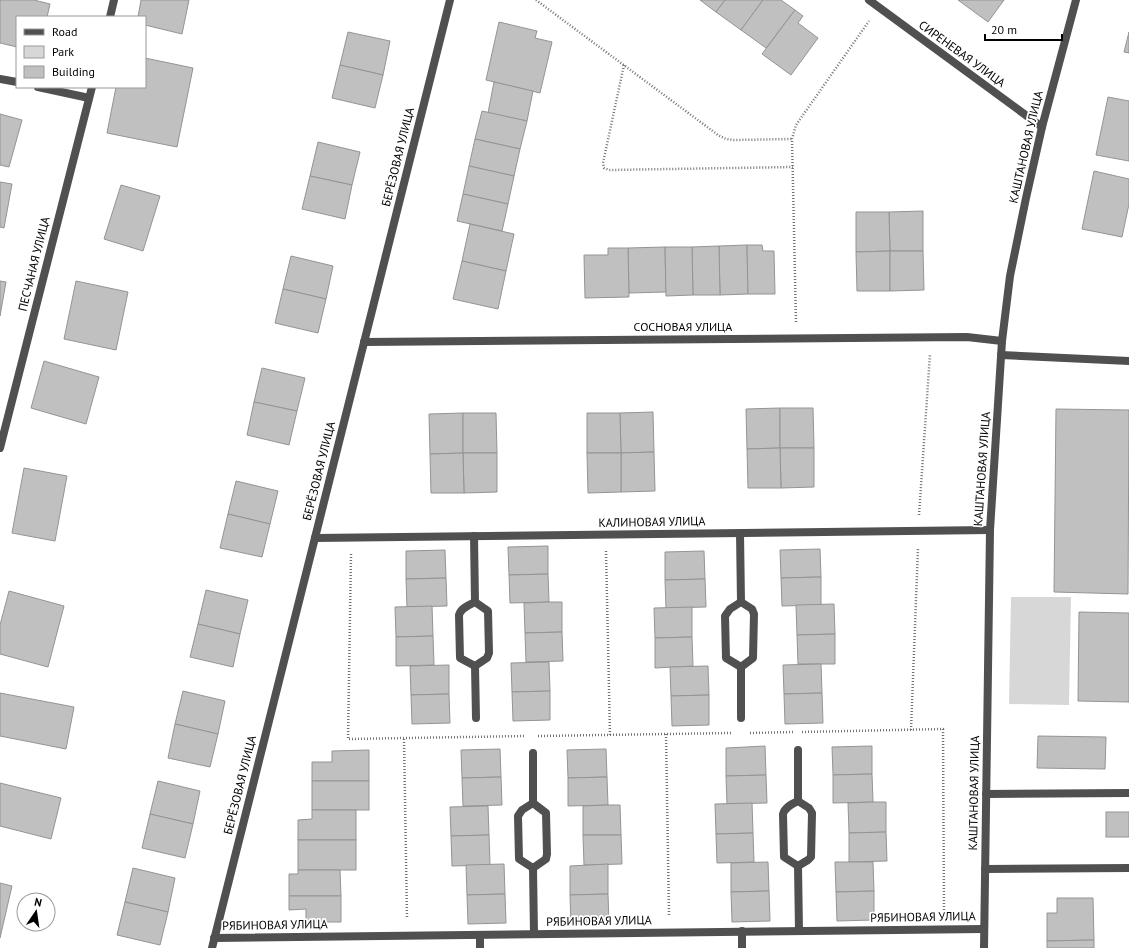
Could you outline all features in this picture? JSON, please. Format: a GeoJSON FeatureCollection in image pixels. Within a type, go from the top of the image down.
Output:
{"type":"FeatureCollection","features":[{"type":"Feature","properties":{"kind":"street"},"geometry":{"type":"LineString","coordinates":[[110,16],[114,0]]}},
{"type":"Feature","properties":{"kind":"street","name":"БЕРЁЗОВАЯ УЛИЦА"},"geometry":{"type":"LineString","coordinates":[[212,948],[450,0]]}},
{"type":"Feature","properties":{"kind":"street","name":"СИРЕНЕВАЯ УЛИЦА"},"geometry":{"type":"LineString","coordinates":[[869,0],[1042,127]]}},
{"type":"Feature","properties":{"kind":"street","name":"КАШТАНОВАЯ УЛИЦА"},"geometry":{"type":"LineString","coordinates":[[984,948],[990,530],[1002,341],[1010,276],[1042,127],[1076,0]]}},
{"type":"Feature","properties":{"kind":"street"},"geometry":{"type":"LineString","coordinates":[[0,79],[16,82]]}},
{"type":"Feature","properties":{"kind":"street"},"geometry":{"type":"LineString","coordinates":[[43,88],[89,98]]}},
{"type":"Feature","properties":{"kind":"street","name":"ПЕСЧАНАЯ УЛИЦА"},"geometry":{"type":"LineString","coordinates":[[0,448],[2,432],[92,88]]}},
{"type":"Feature","properties":{"kind":"street","name":"СОСНОВАЯ УЛИЦА"},"geometry":{"type":"LineString","coordinates":[[364,342],[967,337],[1002,341]]}},
{"type":"Feature","properties":{"kind":"street"},"geometry":{"type":"LineString","coordinates":[[1002,355],[1129,361]]}},
{"type":"Feature","properties":{"kind":"street","name":"КАЛИНОВАЯ УЛИЦА"},"geometry":{"type":"LineString","coordinates":[[315,538],[990,530]]}},
{"type":"Feature","properties":{"kind":"street"},"geometry":{"type":"LineString","coordinates":[[740,533],[741,602]]}},
{"type":"Feature","properties":{"kind":"street"},"geometry":{"type":"LineString","coordinates":[[474,536],[475,602]]}},
{"type":"Feature","properties":{"kind":"street"},"geometry":{"type":"LineString","coordinates":[[475,602],[460,611],[459,615],[460,658],[475,666]]}},
{"type":"Feature","properties":{"kind":"street"},"geometry":{"type":"LineString","coordinates":[[475,602],[488,611],[489,653],[488,658],[475,666]]}},
{"type":"Feature","properties":{"kind":"street"},"geometry":{"type":"LineString","coordinates":[[741,602],[730,609],[725,616],[726,658],[741,667]]}},
{"type":"Feature","properties":{"kind":"street"},"geometry":{"type":"LineString","coordinates":[[741,602],[754,612],[753,658],[741,667]]}},
{"type":"Feature","properties":{"kind":"street"},"geometry":{"type":"LineString","coordinates":[[475,666],[476,718]]}},
{"type":"Feature","properties":{"kind":"street"},"geometry":{"type":"LineString","coordinates":[[741,667],[741,718]]}},
{"type":"Feature","properties":{"kind":"street"},"geometry":{"type":"LineString","coordinates":[[798,750],[798,801]]}},
{"type":"Feature","properties":{"kind":"street"},"geometry":{"type":"LineString","coordinates":[[533,752],[533,803]]}},
{"type":"Feature","properties":{"kind":"street"},"geometry":{"type":"LineString","coordinates":[[986,794],[1129,793]]}},
{"type":"Feature","properties":{"kind":"street"},"geometry":{"type":"LineString","coordinates":[[798,801],[784,810],[783,822],[784,857],[798,866]]}},
{"type":"Feature","properties":{"kind":"street"},"geometry":{"type":"LineString","coordinates":[[798,801],[809,808],[812,813],[811,857],[798,866]]}},
{"type":"Feature","properties":{"kind":"street"},"geometry":{"type":"LineString","coordinates":[[533,803],[522,810],[518,816],[519,860],[534,868]]}},
{"type":"Feature","properties":{"kind":"street"},"geometry":{"type":"LineString","coordinates":[[533,803],[546,813],[547,854],[546,859],[534,868]]}},
{"type":"Feature","properties":{"kind":"street"},"geometry":{"type":"LineString","coordinates":[[798,866],[799,931]]}},
{"type":"Feature","properties":{"kind":"street"},"geometry":{"type":"LineString","coordinates":[[534,868],[534,934]]}},
{"type":"Feature","properties":{"kind":"street"},"geometry":{"type":"LineString","coordinates":[[985,869],[1129,868]]}},
{"type":"Feature","properties":{"kind":"street","name":"РЯБИНОВАЯ УЛИЦА"},"geometry":{"type":"LineString","coordinates":[[214,938],[984,929]]}},
{"type":"Feature","properties":{"kind":"street"},"geometry":{"type":"LineString","coordinates":[[742,931],[742,948]]}},
{"type":"Feature","properties":{"kind":"street"},"geometry":{"type":"LineString","coordinates":[[480,935],[480,948]]}},
{"type":"Feature","properties":{"kind":"path"},"geometry":{"type":"LineString","coordinates":[[536,0],[718,135],[726,139],[792,139]]}},
{"type":"Feature","properties":{"kind":"path"},"geometry":{"type":"LineString","coordinates":[[796,339],[792,139],[796,125],[879,7]]}},
{"type":"Feature","properties":{"kind":"path"},"geometry":{"type":"LineString","coordinates":[[624,65],[603,163],[604,168],[609,170],[793,167]]}},
{"type":"Feature","properties":{"kind":"path"},"geometry":{"type":"LineString","coordinates":[[606,534],[610,735]]}},
{"type":"Feature","properties":{"kind":"path"},"geometry":{"type":"LineString","coordinates":[[352,538],[348,740],[526,736]]}},
{"type":"Feature","properties":{"kind":"path"},"geometry":{"type":"LineString","coordinates":[[750,732],[943,729],[944,929]]}},
{"type":"Feature","properties":{"kind":"path"},"geometry":{"type":"LineString","coordinates":[[533,736],[734,733]]}},
{"type":"Feature","properties":{"kind":"path"},"geometry":{"type":"LineString","coordinates":[[666,734],[669,933]]}},
{"type":"Feature","properties":{"kind":"path"},"geometry":{"type":"LineString","coordinates":[[404,739],[407,936]]}},
{"type":"Feature","properties":{"kind":"green space"},"geometry":{"type":"Polygon","coordinates":[[[1011,597],[1071,597],[1069,705],[1009,704],[1011,597]]]}},
{"type":"Feature","properties":{"kind":"building"},"geometry":{"type":"Polygon","coordinates":[[[0,0],[34,0],[50,4],[47,16],[16,16],[16,47],[0,43],[0,0]]]}},
{"type":"Feature","properties":{"kind":"building"},"geometry":{"type":"Polygon","coordinates":[[[141,0],[189,0],[182,34],[146,25],[146,16],[138,16],[141,0]]]}},
{"type":"Feature","properties":{"kind":"building"},"geometry":{"type":"Polygon","coordinates":[[[700,0],[725,0],[716,12],[700,0]]]}},
{"type":"Feature","properties":{"kind":"building"},"geometry":{"type":"Polygon","coordinates":[[[725,0],[763,0],[741,30],[716,12],[725,0]]]}},
{"type":"Feature","properties":{"kind":"building"},"geometry":{"type":"Polygon","coordinates":[[[763,0],[781,0],[795,10],[766,48],[741,30],[763,0]]]}},
{"type":"Feature","properties":{"kind":"building"},"geometry":{"type":"Polygon","coordinates":[[[958,0],[1004,0],[988,22],[958,0]]]}},
{"type":"Feature","properties":{"kind":"building"},"geometry":{"type":"Polygon","coordinates":[[[795,10],[803,16],[798,23],[818,38],[791,75],[762,54],[795,10]]]}},
{"type":"Feature","properties":{"kind":"building"},"geometry":{"type":"Polygon","coordinates":[[[499,22],[537,31],[535,38],[552,42],[540,93],[486,80],[499,22]]]}},
{"type":"Feature","properties":{"kind":"building"},"geometry":{"type":"Polygon","coordinates":[[[348,32],[390,41],[383,75],[340,65],[348,32]]]}},
{"type":"Feature","properties":{"kind":"building"},"geometry":{"type":"Polygon","coordinates":[[[1129,32],[1129,53],[1124,52],[1129,32]]]}},
{"type":"Feature","properties":{"kind":"building"},"geometry":{"type":"Polygon","coordinates":[[[146,58],[193,68],[177,147],[107,133],[116,88],[146,88],[146,58]]]}},
{"type":"Feature","properties":{"kind":"building"},"geometry":{"type":"Polygon","coordinates":[[[340,65],[383,75],[375,108],[332,98],[340,65]]]}},
{"type":"Feature","properties":{"kind":"building"},"geometry":{"type":"Polygon","coordinates":[[[494,82],[533,91],[527,121],[488,113],[494,82]]]}},
{"type":"Feature","properties":{"kind":"building"},"geometry":{"type":"Polygon","coordinates":[[[1108,97],[1129,101],[1129,161],[1096,155],[1108,97]]]}},
{"type":"Feature","properties":{"kind":"building"},"geometry":{"type":"Polygon","coordinates":[[[482,111],[527,121],[520,149],[475,139],[482,111]]]}},
{"type":"Feature","properties":{"kind":"building"},"geometry":{"type":"Polygon","coordinates":[[[0,114],[22,120],[9,167],[0,165],[0,114]]]}},
{"type":"Feature","properties":{"kind":"building"},"geometry":{"type":"Polygon","coordinates":[[[475,139],[520,149],[514,176],[469,166],[475,139]]]}},
{"type":"Feature","properties":{"kind":"building"},"geometry":{"type":"Polygon","coordinates":[[[318,142],[360,152],[352,185],[310,176],[318,142]]]}},
{"type":"Feature","properties":{"kind":"building"},"geometry":{"type":"Polygon","coordinates":[[[469,166],[514,176],[508,204],[463,194],[469,166]]]}},
{"type":"Feature","properties":{"kind":"building"},"geometry":{"type":"Polygon","coordinates":[[[1094,171],[1129,179],[1129,204],[1122,237],[1082,229],[1094,171]]]}},
{"type":"Feature","properties":{"kind":"building"},"geometry":{"type":"Polygon","coordinates":[[[310,176],[352,185],[345,219],[302,209],[310,176]]]}},
{"type":"Feature","properties":{"kind":"building"},"geometry":{"type":"Polygon","coordinates":[[[0,182],[12,184],[4,228],[0,227],[0,182]]]}},
{"type":"Feature","properties":{"kind":"building"},"geometry":{"type":"Polygon","coordinates":[[[121,185],[160,196],[143,251],[104,239],[121,185]]]}},
{"type":"Feature","properties":{"kind":"building"},"geometry":{"type":"Polygon","coordinates":[[[463,194],[508,204],[502,231],[457,221],[463,194]]]}},
{"type":"Feature","properties":{"kind":"building"},"geometry":{"type":"Polygon","coordinates":[[[923,211],[923,251],[890,251],[889,212],[923,211]]]}},
{"type":"Feature","properties":{"kind":"building"},"geometry":{"type":"Polygon","coordinates":[[[856,212],[889,212],[890,251],[856,252],[856,212]]]}},
{"type":"Feature","properties":{"kind":"building"},"geometry":{"type":"Polygon","coordinates":[[[470,224],[514,234],[506,271],[462,261],[470,224]]]}},
{"type":"Feature","properties":{"kind":"building"},"geometry":{"type":"Polygon","coordinates":[[[747,245],[748,294],[720,295],[719,246],[747,245]]]}},
{"type":"Feature","properties":{"kind":"building"},"geometry":{"type":"Polygon","coordinates":[[[747,245],[762,245],[763,251],[774,251],[775,294],[748,294],[747,245]]]}},
{"type":"Feature","properties":{"kind":"building"},"geometry":{"type":"Polygon","coordinates":[[[719,246],[720,295],[693,295],[692,247],[719,246]]]}},
{"type":"Feature","properties":{"kind":"building"},"geometry":{"type":"Polygon","coordinates":[[[665,247],[666,292],[629,293],[628,248],[665,247]]]}},
{"type":"Feature","properties":{"kind":"building"},"geometry":{"type":"Polygon","coordinates":[[[665,247],[692,247],[693,295],[666,296],[665,247]]]}},
{"type":"Feature","properties":{"kind":"building"},"geometry":{"type":"Polygon","coordinates":[[[608,248],[628,248],[629,297],[585,298],[584,255],[608,255],[608,248]]]}},
{"type":"Feature","properties":{"kind":"building"},"geometry":{"type":"Polygon","coordinates":[[[890,251],[890,291],[857,291],[856,252],[890,251]]]}},
{"type":"Feature","properties":{"kind":"building"},"geometry":{"type":"Polygon","coordinates":[[[890,251],[923,251],[924,290],[890,291],[890,251]]]}},
{"type":"Feature","properties":{"kind":"building"},"geometry":{"type":"Polygon","coordinates":[[[291,256],[333,266],[326,299],[283,289],[291,256]]]}},
{"type":"Feature","properties":{"kind":"building"},"geometry":{"type":"Polygon","coordinates":[[[462,261],[506,271],[498,309],[453,299],[462,261]]]}},
{"type":"Feature","properties":{"kind":"building"},"geometry":{"type":"Polygon","coordinates":[[[0,281],[6,282],[0,316],[0,281]]]}},
{"type":"Feature","properties":{"kind":"building"},"geometry":{"type":"Polygon","coordinates":[[[76,281],[128,292],[116,350],[64,339],[76,281]]]}},
{"type":"Feature","properties":{"kind":"building"},"geometry":{"type":"Polygon","coordinates":[[[283,289],[326,299],[318,333],[275,323],[283,289]]]}},
{"type":"Feature","properties":{"kind":"building"},"geometry":{"type":"Polygon","coordinates":[[[44,361],[99,377],[86,424],[31,408],[44,361]]]}},
{"type":"Feature","properties":{"kind":"building"},"geometry":{"type":"Polygon","coordinates":[[[262,368],[305,378],[297,411],[254,402],[262,368]]]}},
{"type":"Feature","properties":{"kind":"building"},"geometry":{"type":"Polygon","coordinates":[[[254,402],[297,411],[289,445],[247,435],[254,402]]]}},
{"type":"Feature","properties":{"kind":"building"},"geometry":{"type":"Polygon","coordinates":[[[780,408],[780,448],[747,449],[746,409],[780,408]]]}},
{"type":"Feature","properties":{"kind":"building"},"geometry":{"type":"Polygon","coordinates":[[[780,408],[813,408],[814,448],[780,448],[780,408]]]}},
{"type":"Feature","properties":{"kind":"building"},"geometry":{"type":"Polygon","coordinates":[[[1056,409],[1129,410],[1128,594],[1054,592],[1056,409]]]}},
{"type":"Feature","properties":{"kind":"building"},"geometry":{"type":"Polygon","coordinates":[[[653,412],[654,452],[621,453],[620,413],[653,412]]]}},
{"type":"Feature","properties":{"kind":"building"},"geometry":{"type":"Polygon","coordinates":[[[463,413],[463,453],[430,454],[429,414],[463,413]]]}},
{"type":"Feature","properties":{"kind":"building"},"geometry":{"type":"Polygon","coordinates":[[[463,413],[496,413],[497,453],[463,453],[463,413]]]}},
{"type":"Feature","properties":{"kind":"building"},"geometry":{"type":"Polygon","coordinates":[[[587,413],[620,413],[621,453],[587,453],[587,413]]]}},
{"type":"Feature","properties":{"kind":"building"},"geometry":{"type":"Polygon","coordinates":[[[780,448],[814,448],[814,487],[781,488],[780,448]]]}},
{"type":"Feature","properties":{"kind":"building"},"geometry":{"type":"Polygon","coordinates":[[[780,448],[781,488],[748,488],[747,449],[780,448]]]}},
{"type":"Feature","properties":{"kind":"building"},"geometry":{"type":"Polygon","coordinates":[[[654,452],[655,491],[621,492],[621,453],[654,452]]]}},
{"type":"Feature","properties":{"kind":"building"},"geometry":{"type":"Polygon","coordinates":[[[463,453],[497,453],[497,492],[464,493],[463,453]]]}},
{"type":"Feature","properties":{"kind":"building"},"geometry":{"type":"Polygon","coordinates":[[[463,453],[464,493],[431,493],[430,454],[463,453]]]}},
{"type":"Feature","properties":{"kind":"building"},"geometry":{"type":"Polygon","coordinates":[[[587,453],[621,453],[621,492],[588,493],[587,453]]]}},
{"type":"Feature","properties":{"kind":"building"},"geometry":{"type":"Polygon","coordinates":[[[24,468],[67,476],[55,541],[12,533],[24,468]]]}},
{"type":"Feature","properties":{"kind":"building"},"geometry":{"type":"Polygon","coordinates":[[[236,481],[278,491],[270,524],[228,514],[236,481]]]}},
{"type":"Feature","properties":{"kind":"building"},"geometry":{"type":"Polygon","coordinates":[[[228,514],[270,524],[262,557],[220,548],[228,514]]]}},
{"type":"Feature","properties":{"kind":"building"},"geometry":{"type":"Polygon","coordinates":[[[548,546],[548,574],[509,575],[508,547],[548,546]]]}},
{"type":"Feature","properties":{"kind":"building"},"geometry":{"type":"Polygon","coordinates":[[[820,549],[821,577],[781,578],[780,550],[820,549]]]}},
{"type":"Feature","properties":{"kind":"building"},"geometry":{"type":"Polygon","coordinates":[[[445,550],[446,578],[406,579],[406,551],[445,550]]]}},
{"type":"Feature","properties":{"kind":"building"},"geometry":{"type":"Polygon","coordinates":[[[704,551],[705,579],[665,580],[665,552],[704,551]]]}},
{"type":"Feature","properties":{"kind":"building"},"geometry":{"type":"Polygon","coordinates":[[[548,574],[549,602],[510,603],[509,575],[548,574]]]}},
{"type":"Feature","properties":{"kind":"building"},"geometry":{"type":"Polygon","coordinates":[[[821,577],[821,605],[782,606],[781,578],[821,577]]]}},
{"type":"Feature","properties":{"kind":"building"},"geometry":{"type":"Polygon","coordinates":[[[446,578],[447,606],[407,607],[406,579],[446,578]]]}},
{"type":"Feature","properties":{"kind":"building"},"geometry":{"type":"Polygon","coordinates":[[[705,579],[706,607],[666,608],[665,580],[705,579]]]}},
{"type":"Feature","properties":{"kind":"building"},"geometry":{"type":"Polygon","coordinates":[[[206,590],[248,600],[240,634],[198,624],[206,590]]]}},
{"type":"Feature","properties":{"kind":"building"},"geometry":{"type":"Polygon","coordinates":[[[9,591],[64,606],[48,667],[0,654],[0,625],[9,591]]]}},
{"type":"Feature","properties":{"kind":"building"},"geometry":{"type":"Polygon","coordinates":[[[562,602],[562,632],[525,633],[524,603],[562,602]]]}},
{"type":"Feature","properties":{"kind":"building"},"geometry":{"type":"Polygon","coordinates":[[[834,604],[835,634],[797,635],[796,605],[834,604]]]}},
{"type":"Feature","properties":{"kind":"building"},"geometry":{"type":"Polygon","coordinates":[[[432,606],[433,636],[396,637],[395,607],[432,606]]]}},
{"type":"Feature","properties":{"kind":"building"},"geometry":{"type":"Polygon","coordinates":[[[692,607],[692,637],[655,638],[654,608],[692,607]]]}},
{"type":"Feature","properties":{"kind":"building"},"geometry":{"type":"Polygon","coordinates":[[[1079,612],[1129,613],[1129,702],[1078,701],[1079,612]]]}},
{"type":"Feature","properties":{"kind":"building"},"geometry":{"type":"Polygon","coordinates":[[[198,624],[240,634],[233,667],[190,657],[198,624]]]}},
{"type":"Feature","properties":{"kind":"building"},"geometry":{"type":"Polygon","coordinates":[[[562,632],[563,661],[526,662],[525,633],[562,632]]]}},
{"type":"Feature","properties":{"kind":"building"},"geometry":{"type":"Polygon","coordinates":[[[835,634],[835,664],[798,664],[797,635],[835,634]]]}},
{"type":"Feature","properties":{"kind":"building"},"geometry":{"type":"Polygon","coordinates":[[[433,636],[434,665],[396,666],[396,637],[433,636]]]}},
{"type":"Feature","properties":{"kind":"building"},"geometry":{"type":"Polygon","coordinates":[[[692,637],[693,666],[655,668],[655,638],[692,637]]]}},
{"type":"Feature","properties":{"kind":"building"},"geometry":{"type":"Polygon","coordinates":[[[549,662],[550,691],[512,692],[511,663],[549,662]]]}},
{"type":"Feature","properties":{"kind":"building"},"geometry":{"type":"Polygon","coordinates":[[[821,664],[822,693],[784,694],[783,665],[821,664]]]}},
{"type":"Feature","properties":{"kind":"building"},"geometry":{"type":"Polygon","coordinates":[[[449,665],[449,694],[411,695],[410,666],[449,665]]]}},
{"type":"Feature","properties":{"kind":"building"},"geometry":{"type":"Polygon","coordinates":[[[708,666],[709,695],[671,696],[670,667],[708,666]]]}},
{"type":"Feature","properties":{"kind":"building"},"geometry":{"type":"Polygon","coordinates":[[[183,691],[225,701],[218,734],[175,724],[183,691]]]}},
{"type":"Feature","properties":{"kind":"building"},"geometry":{"type":"Polygon","coordinates":[[[550,691],[550,720],[513,721],[512,692],[550,691]]]}},
{"type":"Feature","properties":{"kind":"building"},"geometry":{"type":"Polygon","coordinates":[[[0,693],[74,707],[66,749],[0,736],[0,693]]]}},
{"type":"Feature","properties":{"kind":"building"},"geometry":{"type":"Polygon","coordinates":[[[822,693],[823,723],[785,724],[784,694],[822,693]]]}},
{"type":"Feature","properties":{"kind":"building"},"geometry":{"type":"Polygon","coordinates":[[[449,694],[450,723],[412,724],[411,695],[449,694]]]}},
{"type":"Feature","properties":{"kind":"building"},"geometry":{"type":"Polygon","coordinates":[[[709,695],[709,725],[672,726],[671,696],[709,695]]]}},
{"type":"Feature","properties":{"kind":"building"},"geometry":{"type":"Polygon","coordinates":[[[175,724],[218,734],[210,767],[168,758],[175,724]]]}},
{"type":"Feature","properties":{"kind":"building"},"geometry":{"type":"Polygon","coordinates":[[[1038,736],[1106,737],[1105,769],[1037,768],[1038,736]]]}},
{"type":"Feature","properties":{"kind":"building"},"geometry":{"type":"Polygon","coordinates":[[[765,746],[766,775],[726,776],[726,748],[765,746]]]}},
{"type":"Feature","properties":{"kind":"building"},"geometry":{"type":"Polygon","coordinates":[[[872,746],[872,774],[833,775],[832,747],[872,746]]]}},
{"type":"Feature","properties":{"kind":"building"},"geometry":{"type":"Polygon","coordinates":[[[500,749],[501,777],[462,778],[461,750],[500,749]]]}},
{"type":"Feature","properties":{"kind":"building"},"geometry":{"type":"Polygon","coordinates":[[[606,749],[607,777],[568,778],[567,750],[606,749]]]}},
{"type":"Feature","properties":{"kind":"building"},"geometry":{"type":"Polygon","coordinates":[[[369,750],[369,781],[312,781],[312,762],[332,762],[332,751],[369,750]]]}},
{"type":"Feature","properties":{"kind":"building"},"geometry":{"type":"Polygon","coordinates":[[[872,774],[873,802],[833,803],[833,775],[872,774]]]}},
{"type":"Feature","properties":{"kind":"building"},"geometry":{"type":"Polygon","coordinates":[[[766,775],[767,803],[727,804],[726,776],[766,775]]]}},
{"type":"Feature","properties":{"kind":"building"},"geometry":{"type":"Polygon","coordinates":[[[501,777],[502,805],[463,806],[462,778],[501,777]]]}},
{"type":"Feature","properties":{"kind":"building"},"geometry":{"type":"Polygon","coordinates":[[[607,777],[608,805],[568,806],[568,778],[607,777]]]}},
{"type":"Feature","properties":{"kind":"building"},"geometry":{"type":"Polygon","coordinates":[[[158,781],[200,791],[193,824],[150,814],[158,781]]]}},
{"type":"Feature","properties":{"kind":"building"},"geometry":{"type":"Polygon","coordinates":[[[312,781],[369,781],[369,810],[312,810],[312,781]]]}},
{"type":"Feature","properties":{"kind":"building"},"geometry":{"type":"Polygon","coordinates":[[[0,783],[61,798],[51,839],[0,826],[0,783]]]}},
{"type":"Feature","properties":{"kind":"building"},"geometry":{"type":"Polygon","coordinates":[[[886,802],[886,832],[849,833],[848,803],[886,802]]]}},
{"type":"Feature","properties":{"kind":"building"},"geometry":{"type":"Polygon","coordinates":[[[752,803],[753,833],[716,834],[715,804],[752,803]]]}},
{"type":"Feature","properties":{"kind":"building"},"geometry":{"type":"Polygon","coordinates":[[[620,805],[621,835],[583,835],[583,806],[620,805]]]}},
{"type":"Feature","properties":{"kind":"building"},"geometry":{"type":"Polygon","coordinates":[[[488,806],[489,835],[451,836],[450,807],[488,806]]]}},
{"type":"Feature","properties":{"kind":"building"},"geometry":{"type":"Polygon","coordinates":[[[312,810],[356,810],[356,840],[298,840],[298,820],[312,819],[312,810]]]}},
{"type":"Feature","properties":{"kind":"building"},"geometry":{"type":"Polygon","coordinates":[[[1106,812],[1129,812],[1129,837],[1106,837],[1106,812]]]}},
{"type":"Feature","properties":{"kind":"building"},"geometry":{"type":"Polygon","coordinates":[[[150,814],[193,824],[185,858],[142,848],[150,814]]]}},
{"type":"Feature","properties":{"kind":"building"},"geometry":{"type":"Polygon","coordinates":[[[886,832],[887,861],[849,862],[849,833],[886,832]]]}},
{"type":"Feature","properties":{"kind":"building"},"geometry":{"type":"Polygon","coordinates":[[[753,833],[754,862],[717,863],[716,834],[753,833]]]}},
{"type":"Feature","properties":{"kind":"building"},"geometry":{"type":"Polygon","coordinates":[[[489,835],[490,865],[452,866],[451,836],[489,835]]]}},
{"type":"Feature","properties":{"kind":"building"},"geometry":{"type":"Polygon","coordinates":[[[583,835],[621,835],[622,864],[584,865],[583,835]]]}},
{"type":"Feature","properties":{"kind":"building"},"geometry":{"type":"Polygon","coordinates":[[[298,840],[356,840],[356,870],[298,870],[298,840]]]}},
{"type":"Feature","properties":{"kind":"building"},"geometry":{"type":"Polygon","coordinates":[[[768,862],[769,891],[731,892],[731,863],[768,862]]]}},
{"type":"Feature","properties":{"kind":"building"},"geometry":{"type":"Polygon","coordinates":[[[835,862],[873,862],[874,891],[836,892],[835,862]]]}},
{"type":"Feature","properties":{"kind":"building"},"geometry":{"type":"Polygon","coordinates":[[[504,864],[505,894],[467,895],[466,865],[504,864]]]}},
{"type":"Feature","properties":{"kind":"building"},"geometry":{"type":"Polygon","coordinates":[[[608,864],[608,894],[570,895],[570,866],[608,864]]]}},
{"type":"Feature","properties":{"kind":"building"},"geometry":{"type":"Polygon","coordinates":[[[133,868],[175,878],[168,912],[125,902],[133,868]]]}},
{"type":"Feature","properties":{"kind":"building"},"geometry":{"type":"Polygon","coordinates":[[[298,870],[340,870],[341,896],[289,896],[289,874],[298,874],[298,870]]]}},
{"type":"Feature","properties":{"kind":"building"},"geometry":{"type":"Polygon","coordinates":[[[0,883],[12,886],[0,938],[0,883]]]}},
{"type":"Feature","properties":{"kind":"building"},"geometry":{"type":"Polygon","coordinates":[[[769,891],[770,921],[732,922],[731,892],[769,891]]]}},
{"type":"Feature","properties":{"kind":"building"},"geometry":{"type":"Polygon","coordinates":[[[874,891],[874,920],[837,921],[836,892],[874,891]]]}},
{"type":"Feature","properties":{"kind":"building"},"geometry":{"type":"Polygon","coordinates":[[[505,894],[506,923],[468,924],[467,895],[505,894]]]}},
{"type":"Feature","properties":{"kind":"building"},"geometry":{"type":"Polygon","coordinates":[[[608,894],[609,923],[571,924],[570,895],[608,894]]]}},
{"type":"Feature","properties":{"kind":"building"},"geometry":{"type":"Polygon","coordinates":[[[289,896],[341,896],[341,922],[306,922],[306,909],[289,910],[289,896]]]}},
{"type":"Feature","properties":{"kind":"building"},"geometry":{"type":"Polygon","coordinates":[[[1057,898],[1093,898],[1094,940],[1047,941],[1047,913],[1057,913],[1057,898]]]}},
{"type":"Feature","properties":{"kind":"building"},"geometry":{"type":"Polygon","coordinates":[[[125,902],[168,912],[160,945],[117,935],[125,902]]]}},
{"type":"Feature","properties":{"kind":"building"},"geometry":{"type":"Polygon","coordinates":[[[1094,940],[1094,948],[1047,948],[1047,941],[1094,940]]]}}]}
